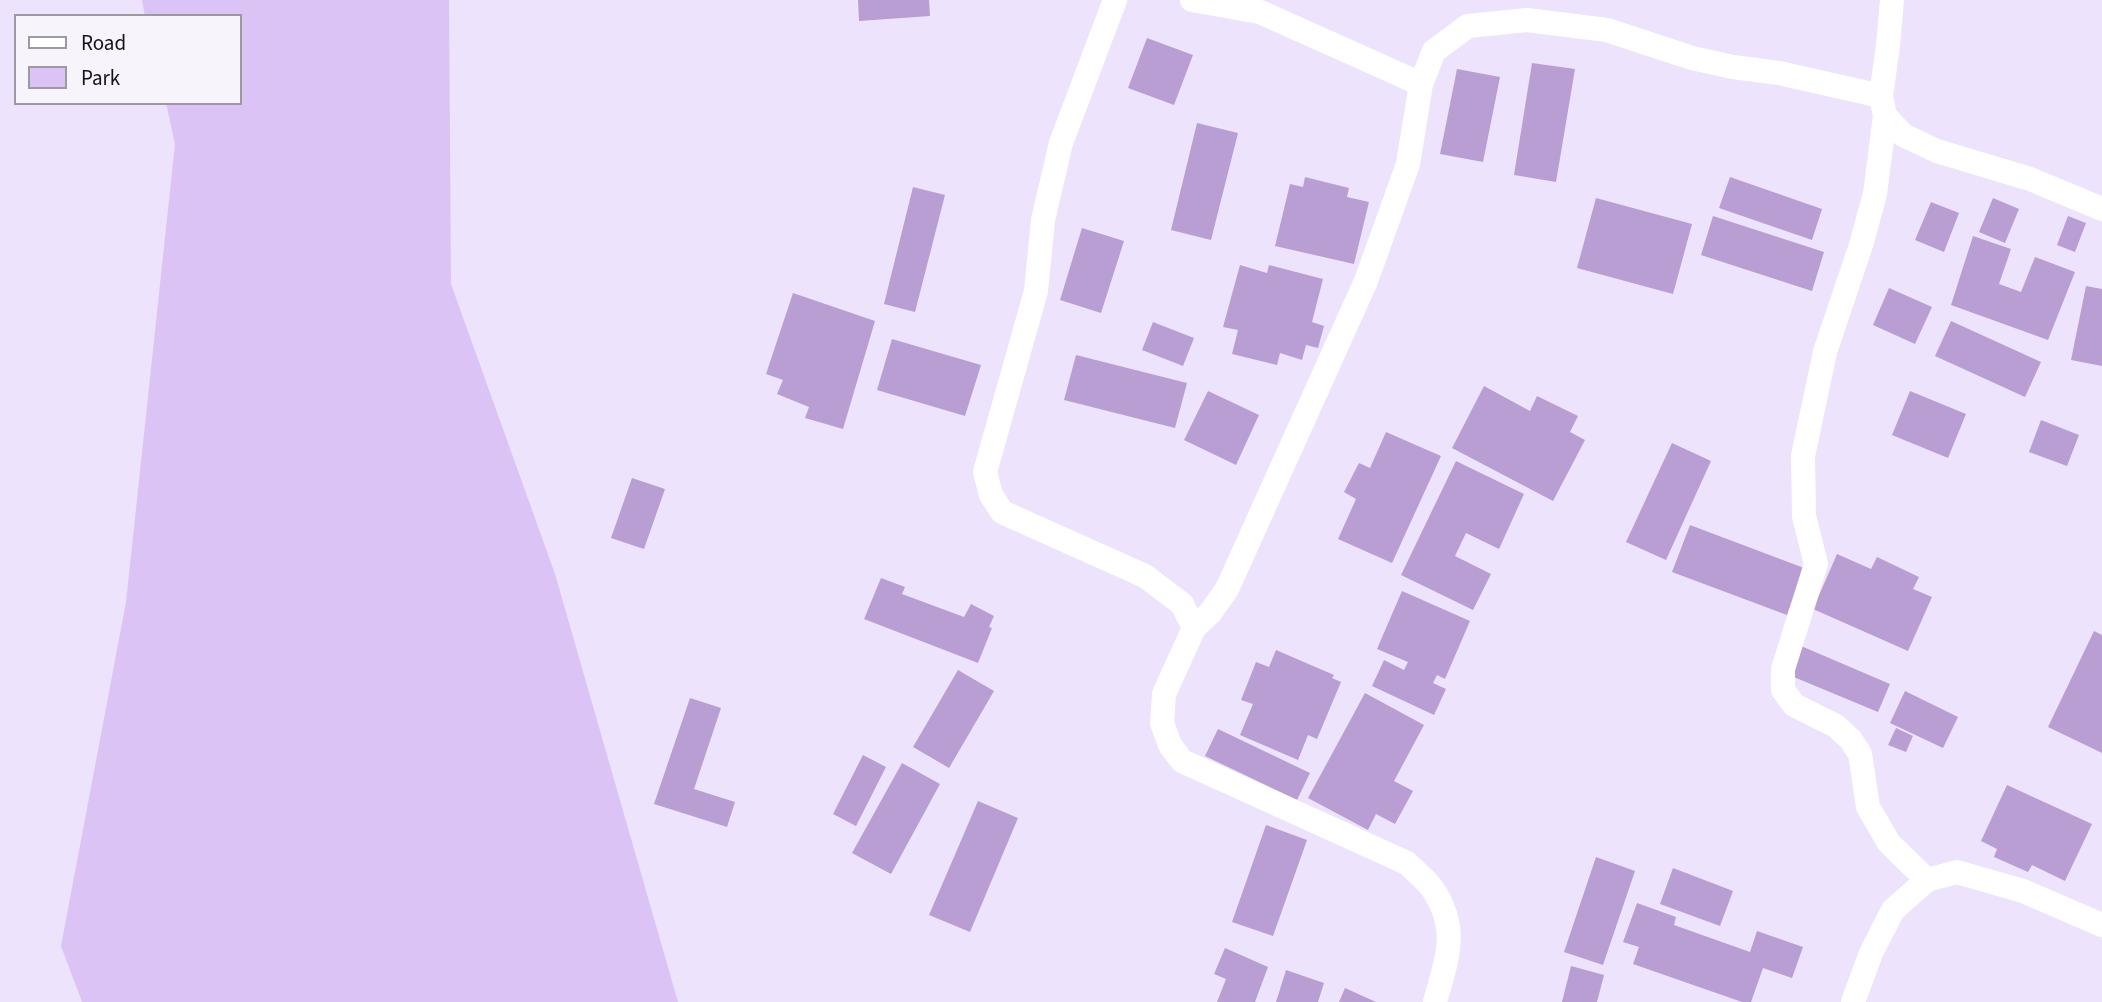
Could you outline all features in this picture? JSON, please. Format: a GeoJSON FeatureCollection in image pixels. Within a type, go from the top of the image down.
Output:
{"type":"FeatureCollection","features":[{"type":"Feature","properties":{"kind":"street"},"geometry":{"type":"LineString","coordinates":[[1115,0],[1061,143],[1043,220],[1035,291],[985,471],[991,495],[1002,512],[1145,576],[1182,604],[1194,628]]}},
{"type":"Feature","properties":{"kind":"street"},"geometry":{"type":"LineString","coordinates":[[1192,0],[1260,12],[1421,84]]}},
{"type":"Feature","properties":{"kind":"street"},"geometry":{"type":"LineString","coordinates":[[1892,0],[1875,194],[1825,352],[1803,456],[1804,516],[1816,564],[1783,669],[1783,690],[1794,705],[1836,726],[1852,740],[1860,754],[1868,807],[1889,844],[1927,880]]}},
{"type":"Feature","properties":{"kind":"street"},"geometry":{"type":"LineString","coordinates":[[1435,1002],[1450,948],[1447,919],[1434,890],[1407,863],[1182,761],[1170,745],[1162,723],[1164,694],[1194,628],[1210,613],[1227,589],[1366,281],[1408,164],[1421,84],[1434,51],[1468,26],[1527,20],[1607,30],[1692,58],[1733,67],[1779,72],[1883,106],[1903,135],[1937,151],[2030,179],[2102,209]]}},
{"type":"Feature","properties":{"kind":"street"},"geometry":{"type":"LineString","coordinates":[[1853,1002],[1871,953],[1892,910],[1927,880],[1957,872],[2023,891],[2102,925]]}},
{"type":"Feature","properties":{"kind":"green space"},"geometry":{"type":"Polygon","coordinates":[[[142,0],[449,0],[451,284],[555,574],[678,1002],[82,1002],[61,946],[126,602],[175,144],[166,105],[242,105],[242,14],[145,14],[142,0]]]}},
{"type":"Feature","properties":{"kind":"building"},"geometry":{"type":"Polygon","coordinates":[[[858,0],[929,0],[930,16],[859,21],[858,0]]]}},
{"type":"Feature","properties":{"kind":"building"},"geometry":{"type":"Polygon","coordinates":[[[1147,38],[1193,55],[1174,105],[1128,88],[1147,38]]]}},
{"type":"Feature","properties":{"kind":"building"},"geometry":{"type":"Polygon","coordinates":[[[1532,63],[1575,69],[1556,182],[1514,175],[1532,63]]]}},
{"type":"Feature","properties":{"kind":"building"},"geometry":{"type":"Polygon","coordinates":[[[1457,69],[1500,77],[1483,162],[1440,154],[1457,69]]]}},
{"type":"Feature","properties":{"kind":"building"},"geometry":{"type":"Polygon","coordinates":[[[1197,123],[1238,133],[1211,240],[1171,230],[1197,123]]]}},
{"type":"Feature","properties":{"kind":"building"},"geometry":{"type":"Polygon","coordinates":[[[1305,177],[1349,188],[1347,197],[1369,202],[1354,264],[1275,246],[1290,184],[1303,187],[1305,177]]]}},
{"type":"Feature","properties":{"kind":"building"},"geometry":{"type":"Polygon","coordinates":[[[1730,177],[1822,209],[1812,240],[1719,208],[1730,177]]]}},
{"type":"Feature","properties":{"kind":"building"},"geometry":{"type":"Polygon","coordinates":[[[913,187],[945,195],[915,312],[884,304],[913,187]]]}},
{"type":"Feature","properties":{"kind":"building"},"geometry":{"type":"Polygon","coordinates":[[[1596,198],[1692,224],[1673,294],[1577,268],[1596,198]]]}},
{"type":"Feature","properties":{"kind":"building"},"geometry":{"type":"Polygon","coordinates":[[[1993,198],[2019,209],[2005,243],[1979,232],[1993,198]]]}},
{"type":"Feature","properties":{"kind":"building"},"geometry":{"type":"Polygon","coordinates":[[[1931,202],[1959,213],[1944,252],[1915,240],[1931,202]]]}},
{"type":"Feature","properties":{"kind":"building"},"geometry":{"type":"Polygon","coordinates":[[[1713,216],[1824,252],[1812,291],[1701,255],[1713,216]]]}},
{"type":"Feature","properties":{"kind":"building"},"geometry":{"type":"Polygon","coordinates":[[[2068,216],[2086,223],[2075,252],[2057,245],[2068,216]]]}},
{"type":"Feature","properties":{"kind":"building"},"geometry":{"type":"Polygon","coordinates":[[[1082,228],[1124,241],[1101,313],[1060,300],[1082,228]]]}},
{"type":"Feature","properties":{"kind":"building"},"geometry":{"type":"Polygon","coordinates":[[[1973,236],[2011,249],[1999,284],[2021,292],[2035,257],[2075,272],[2048,340],[1951,305],[1973,236]]]}},
{"type":"Feature","properties":{"kind":"building"},"geometry":{"type":"Polygon","coordinates":[[[1240,265],[1267,273],[1269,265],[1323,279],[1312,322],[1324,326],[1318,348],[1306,345],[1302,360],[1280,353],[1277,365],[1232,354],[1238,330],[1223,327],[1240,265]]]}},
{"type":"Feature","properties":{"kind":"building"},"geometry":{"type":"Polygon","coordinates":[[[2086,286],[2102,289],[2102,366],[2071,360],[2086,286]]]}},
{"type":"Feature","properties":{"kind":"building"},"geometry":{"type":"Polygon","coordinates":[[[1889,288],[1932,307],[1915,344],[1873,325],[1889,288]]]}},
{"type":"Feature","properties":{"kind":"building"},"geometry":{"type":"Polygon","coordinates":[[[793,293],[875,321],[843,429],[805,418],[809,407],[777,394],[783,380],[766,374],[793,293]]]}},
{"type":"Feature","properties":{"kind":"building"},"geometry":{"type":"Polygon","coordinates":[[[1951,321],[2041,362],[2025,397],[1935,356],[1951,321]]]}},
{"type":"Feature","properties":{"kind":"building"},"geometry":{"type":"Polygon","coordinates":[[[1153,322],[1194,338],[1183,366],[1142,350],[1153,322]]]}},
{"type":"Feature","properties":{"kind":"building"},"geometry":{"type":"Polygon","coordinates":[[[892,339],[981,365],[965,416],[877,390],[892,339]]]}},
{"type":"Feature","properties":{"kind":"building"},"geometry":{"type":"Polygon","coordinates":[[[1076,355],[1187,383],[1175,428],[1064,400],[1076,355]]]}},
{"type":"Feature","properties":{"kind":"building"},"geometry":{"type":"Polygon","coordinates":[[[1484,386],[1530,411],[1537,396],[1578,416],[1570,432],[1585,440],[1553,501],[1452,448],[1484,386]]]}},
{"type":"Feature","properties":{"kind":"building"},"geometry":{"type":"Polygon","coordinates":[[[1208,391],[1259,415],[1236,465],[1184,440],[1208,391]]]}},
{"type":"Feature","properties":{"kind":"building"},"geometry":{"type":"Polygon","coordinates":[[[1910,391],[1966,414],[1948,458],[1892,435],[1910,391]]]}},
{"type":"Feature","properties":{"kind":"building"},"geometry":{"type":"Polygon","coordinates":[[[2041,420],[2079,435],[2067,466],[2029,452],[2041,420]]]}},
{"type":"Feature","properties":{"kind":"building"},"geometry":{"type":"Polygon","coordinates":[[[1386,432],[1441,456],[1392,563],[1338,539],[1356,499],[1344,492],[1359,463],[1370,468],[1386,432]]]}},
{"type":"Feature","properties":{"kind":"building"},"geometry":{"type":"Polygon","coordinates":[[[1672,443],[1711,461],[1666,560],[1626,542],[1672,443]]]}},
{"type":"Feature","properties":{"kind":"building"},"geometry":{"type":"Polygon","coordinates":[[[1456,461],[1524,494],[1499,549],[1466,533],[1455,556],[1491,574],[1473,610],[1401,575],[1456,461]]]}},
{"type":"Feature","properties":{"kind":"building"},"geometry":{"type":"Polygon","coordinates":[[[632,478],[665,489],[644,549],[611,538],[632,478]]]}},
{"type":"Feature","properties":{"kind":"building"},"geometry":{"type":"Polygon","coordinates":[[[1690,525],[1804,568],[1787,615],[1672,572],[1690,525]]]}},
{"type":"Feature","properties":{"kind":"building"},"geometry":{"type":"Polygon","coordinates":[[[1837,554],[1871,569],[1877,557],[1919,577],[1913,589],[1932,597],[1908,651],[1813,609],[1837,554]]]}},
{"type":"Feature","properties":{"kind":"building"},"geometry":{"type":"Polygon","coordinates":[[[881,578],[905,587],[902,594],[964,617],[971,604],[994,616],[978,663],[864,619],[881,578]]]}},
{"type":"Feature","properties":{"kind":"building"},"geometry":{"type":"Polygon","coordinates":[[[1402,591],[1470,621],[1445,679],[1437,675],[1433,683],[1446,689],[1434,715],[1372,686],[1384,660],[1404,670],[1408,662],[1377,649],[1402,591]]]}},
{"type":"Feature","properties":{"kind":"building"},"geometry":{"type":"Polygon","coordinates":[[[2094,631],[2102,635],[2102,753],[2048,727],[2094,631]]]}},
{"type":"Feature","properties":{"kind":"building"},"geometry":{"type":"Polygon","coordinates":[[[1801,646],[1890,684],[1878,712],[1789,675],[1801,646]]]}},
{"type":"Feature","properties":{"kind":"building"},"geometry":{"type":"Polygon","coordinates":[[[1276,650],[1334,675],[1332,678],[1341,682],[1317,739],[1308,735],[1298,760],[1240,735],[1253,704],[1241,700],[1256,662],[1269,667],[1276,650]]]}},
{"type":"Feature","properties":{"kind":"building"},"geometry":{"type":"Polygon","coordinates":[[[958,670],[994,691],[949,768],[913,747],[958,670]]]}},
{"type":"Feature","properties":{"kind":"building"},"geometry":{"type":"Polygon","coordinates":[[[1905,691],[1958,717],[1943,748],[1890,723],[1905,691]]]}},
{"type":"Feature","properties":{"kind":"building"},"geometry":{"type":"Polygon","coordinates":[[[1365,693],[1424,725],[1394,781],[1413,791],[1395,824],[1376,814],[1368,830],[1308,798],[1365,693]]]}},
{"type":"Feature","properties":{"kind":"building"},"geometry":{"type":"Polygon","coordinates":[[[690,698],[721,708],[694,789],[735,802],[727,827],[654,804],[690,698]]]}},
{"type":"Feature","properties":{"kind":"building"},"geometry":{"type":"Polygon","coordinates":[[[1896,728],[1913,736],[1906,752],[1888,745],[1896,728]]]}},
{"type":"Feature","properties":{"kind":"building"},"geometry":{"type":"Polygon","coordinates":[[[1218,729],[1310,773],[1297,800],[1205,756],[1218,729]]]}},
{"type":"Feature","properties":{"kind":"building"},"geometry":{"type":"Polygon","coordinates":[[[863,755],[886,767],[856,826],[833,814],[863,755]]]}},
{"type":"Feature","properties":{"kind":"building"},"geometry":{"type":"Polygon","coordinates":[[[902,763],[940,784],[891,874],[852,853],[902,763]]]}},
{"type":"Feature","properties":{"kind":"building"},"geometry":{"type":"Polygon","coordinates":[[[2007,785],[2092,824],[2065,881],[2032,865],[2028,872],[1994,857],[1997,849],[1981,841],[2007,785]]]}},
{"type":"Feature","properties":{"kind":"building"},"geometry":{"type":"Polygon","coordinates":[[[978,801],[1018,818],[970,932],[929,915],[978,801]]]}},
{"type":"Feature","properties":{"kind":"building"},"geometry":{"type":"Polygon","coordinates":[[[1266,825],[1307,840],[1273,936],[1232,922],[1266,825]]]}},
{"type":"Feature","properties":{"kind":"building"},"geometry":{"type":"Polygon","coordinates":[[[1596,857],[1635,871],[1603,965],[1564,952],[1596,857]]]}},
{"type":"Feature","properties":{"kind":"building"},"geometry":{"type":"Polygon","coordinates":[[[1673,868],[1733,891],[1720,926],[1660,904],[1673,868]]]}},
{"type":"Feature","properties":{"kind":"building"},"geometry":{"type":"Polygon","coordinates":[[[1637,903],[1676,917],[1674,925],[1750,952],[1757,931],[1803,947],[1792,978],[1763,968],[1751,1002],[1742,1002],[1633,964],[1639,947],[1623,942],[1637,903]]]}},
{"type":"Feature","properties":{"kind":"building"},"geometry":{"type":"Polygon","coordinates":[[[1225,948],[1268,967],[1255,1002],[1217,1002],[1226,979],[1214,974],[1225,948]]]}},
{"type":"Feature","properties":{"kind":"building"},"geometry":{"type":"Polygon","coordinates":[[[1571,966],[1604,975],[1597,1002],[1562,1002],[1571,966]]]}},
{"type":"Feature","properties":{"kind":"building"},"geometry":{"type":"Polygon","coordinates":[[[1286,970],[1324,983],[1318,1002],[1276,1002],[1286,970]]]}},
{"type":"Feature","properties":{"kind":"building"},"geometry":{"type":"Polygon","coordinates":[[[1345,988],[1376,1002],[1339,1002],[1345,988]]]}}]}
